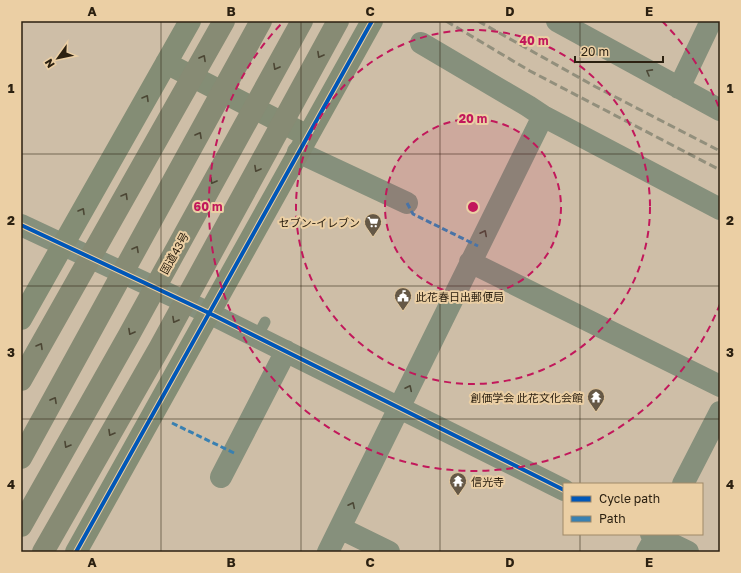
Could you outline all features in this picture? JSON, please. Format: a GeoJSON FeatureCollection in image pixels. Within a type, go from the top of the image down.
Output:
{"type":"FeatureCollection","features":[{"type":"Feature","properties":{"kind":"highway"},"geometry":{"type":"LineString","coordinates":[[21,380],[224,21]]}},
{"type":"Feature","properties":{"kind":"highway"},"geometry":{"type":"LineString","coordinates":[[21,458],[262,21]]}},
{"type":"Feature","properties":{"kind":"highway","name":"国道43号"},"geometry":{"type":"LineString","coordinates":[[21,526],[129,335],[302,21]]}},
{"type":"Feature","properties":{"kind":"highway"},"geometry":{"type":"LineString","coordinates":[[43,552],[160,347],[338,21]]}},
{"type":"Feature","properties":{"kind":"street"},"geometry":{"type":"LineString","coordinates":[[21,318],[190,21]]}},
{"type":"Feature","properties":{"kind":"street"},"geometry":{"type":"LineString","coordinates":[[77,552],[372,21]]}},
{"type":"Feature","properties":{"kind":"street"},"geometry":{"type":"LineString","coordinates":[[557,21],[720,110]]}},
{"type":"Feature","properties":{"kind":"street"},"geometry":{"type":"LineString","coordinates":[[679,88],[711,21]]}},
{"type":"Feature","properties":{"kind":"street"},"geometry":{"type":"LineString","coordinates":[[421,43],[543,116],[720,209]]}},
{"type":"Feature","properties":{"kind":"street"},"geometry":{"type":"LineString","coordinates":[[166,63],[303,144],[407,203]]}},
{"type":"Feature","properties":{"kind":"street"},"geometry":{"type":"LineString","coordinates":[[328,552],[543,116]]}},
{"type":"Feature","properties":{"kind":"street"},"geometry":{"type":"LineString","coordinates":[[21,226],[209,313],[261,329],[286,351],[563,490]]}},
{"type":"Feature","properties":{"kind":"street"},"geometry":{"type":"LineString","coordinates":[[470,262],[720,386]]}},
{"type":"Feature","properties":{"kind":"street"},"geometry":{"type":"LineString","coordinates":[[221,478],[286,351]]}},
{"type":"Feature","properties":{"kind":"street"},"geometry":{"type":"LineString","coordinates":[[684,483],[720,412]]}},
{"type":"Feature","properties":{"kind":"street"},"geometry":{"type":"LineString","coordinates":[[340,528],[389,552]]}},
{"type":"Feature","properties":{"kind":"street"},"geometry":{"type":"LineString","coordinates":[[653,539],[688,552]]}},
{"type":"Feature","properties":{"kind":"railway"},"geometry":{"type":"LineString","coordinates":[[446,21],[530,71],[720,170]]}},
{"type":"Feature","properties":{"kind":"railway"},"geometry":{"type":"LineString","coordinates":[[478,21],[596,87],[720,151]]}},
{"type":"Feature","properties":{"kind":"marked path"},"geometry":{"type":"LineString","coordinates":[[407,203],[413,214],[478,246]]}},
{"type":"Feature","properties":{"kind":"marked path"},"geometry":{"type":"LineString","coordinates":[[172,423],[234,453]]}},
{"type":"Feature","properties":{"kind":"cycle path"},"geometry":{"type":"LineString","coordinates":[[76,552],[372,21]]}},
{"type":"Feature","properties":{"kind":"cycle path"},"geometry":{"type":"LineString","coordinates":[[21,225],[209,313],[563,490]]}},
{"type":"Feature","properties":{"kind":"place","name":"セブン-イレブン"},"geometry":{"type":"Point","coordinates":[373,237]}},
{"type":"Feature","properties":{"kind":"place","name":"此花春日出郵便局"},"geometry":{"type":"Point","coordinates":[403,311]}},
{"type":"Feature","properties":{"kind":"place","name":"創価学会 此花文化会館"},"geometry":{"type":"Point","coordinates":[596,412]}},
{"type":"Feature","properties":{"kind":"place","name":"信光寺"},"geometry":{"type":"Point","coordinates":[458,496]}}]}
